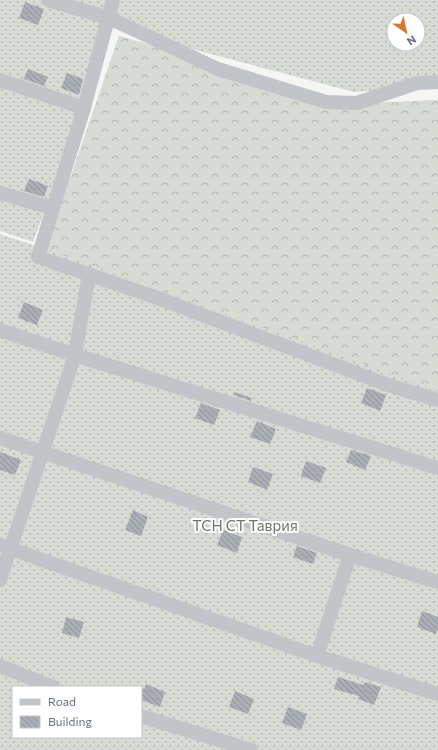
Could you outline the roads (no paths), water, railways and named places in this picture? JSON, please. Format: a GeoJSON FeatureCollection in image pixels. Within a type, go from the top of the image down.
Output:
{"type":"FeatureCollection","features":[{"type":"Feature","properties":{"kind":"street"},"geometry":{"type":"LineString","coordinates":[[48,0],[109,18],[218,69],[326,102],[357,103],[418,83],[438,82]]}},
{"type":"Feature","properties":{"kind":"street"},"geometry":{"type":"LineString","coordinates":[[113,0],[84,108],[38,257],[155,297],[388,385],[438,400]]}},
{"type":"Feature","properties":{"kind":"street"},"geometry":{"type":"LineString","coordinates":[[0,80],[84,108]]}},
{"type":"Feature","properties":{"kind":"street"},"geometry":{"type":"LineString","coordinates":[[0,193],[52,208]]}},
{"type":"Feature","properties":{"kind":"street"},"geometry":{"type":"LineString","coordinates":[[0,580],[6,547],[42,452],[75,355],[89,274]]}},
{"type":"Feature","properties":{"kind":"street"},"geometry":{"type":"LineString","coordinates":[[0,330],[75,355],[438,468]]}},
{"type":"Feature","properties":{"kind":"street"},"geometry":{"type":"LineString","coordinates":[[0,438],[350,555],[438,582]]}},
{"type":"Feature","properties":{"kind":"street"},"geometry":{"type":"LineString","coordinates":[[6,547],[318,656],[438,694]]}},
{"type":"Feature","properties":{"kind":"street"},"geometry":{"type":"LineString","coordinates":[[318,656],[350,555]]}},
{"type":"Feature","properties":{"kind":"street"},"geometry":{"type":"LineString","coordinates":[[0,666],[50,686]]}},
{"type":"Feature","properties":{"kind":"street"},"geometry":{"type":"LineString","coordinates":[[142,716],[251,750]]}},
{"type":"Feature","properties":{"kind":"park label","name":"ТСН СТ Таврия"},"geometry":{"type":"Point","coordinates":[245,525]}}]}
